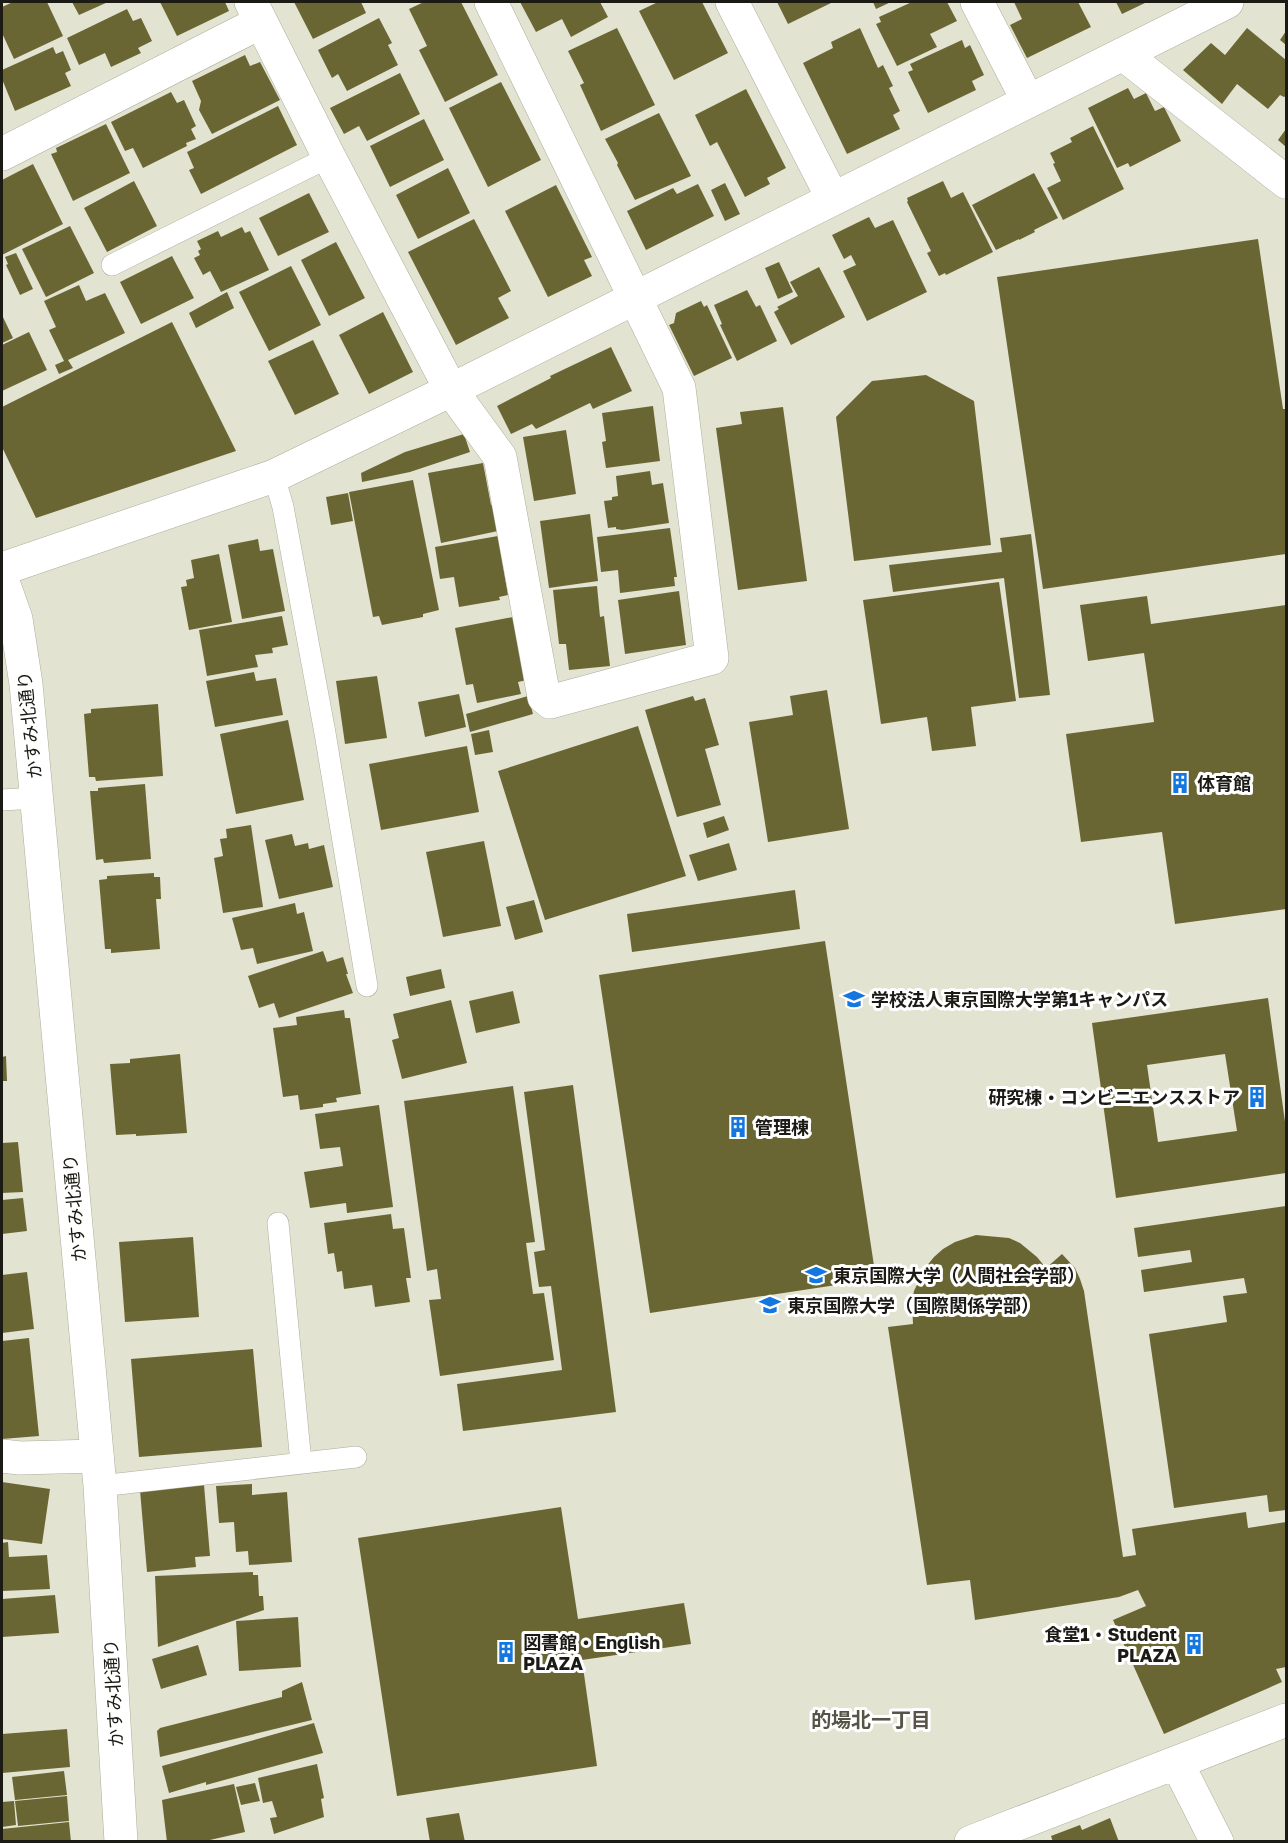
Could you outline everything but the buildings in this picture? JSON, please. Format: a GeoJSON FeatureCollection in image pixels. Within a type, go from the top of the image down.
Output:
{"type":"FeatureCollection","features":[{"type":"Feature","properties":{"kind":"street"},"geometry":{"type":"LineString","coordinates":[[2,154],[256,12],[451,390],[500,457],[544,697],[550,702],[712,658],[680,388],[491,2]]}},
{"type":"Feature","properties":{"kind":"street"},"geometry":{"type":"LineString","coordinates":[[732,2],[833,199]]}},
{"type":"Feature","properties":{"kind":"street"},"geometry":{"type":"LineString","coordinates":[[978,2],[1028,101]]}},
{"type":"Feature","properties":{"kind":"street"},"geometry":{"type":"LineString","coordinates":[[2,568],[274,476],[1123,54],[1215,4]]}},
{"type":"Feature","properties":{"kind":"street"},"geometry":{"type":"LineString","coordinates":[[1123,54],[1287,182]]}},
{"type":"Feature","properties":{"kind":"street","name":"かすみ北通り"},"geometry":{"type":"LineString","coordinates":[[2,579],[16,619],[26,684],[99,1471],[122,1842]]}},
{"type":"Feature","properties":{"kind":"street"},"geometry":{"type":"LineString","coordinates":[[2,1456],[99,1471]]}},
{"type":"Feature","properties":{"kind":"street"},"geometry":{"type":"LineString","coordinates":[[971,1842],[1287,1720]]}},
{"type":"Feature","properties":{"kind":"street"},"geometry":{"type":"LineString","coordinates":[[1177,1763],[1217,1842]]}},
{"type":"Feature","properties":{"kind":"lane"},"geometry":{"type":"LineString","coordinates":[[112,264],[329,157]]}},
{"type":"Feature","properties":{"kind":"lane"},"geometry":{"type":"LineString","coordinates":[[274,476],[283,507],[367,986]]}},
{"type":"Feature","properties":{"kind":"lane"},"geometry":{"type":"LineString","coordinates":[[2,800],[36,798]]}},
{"type":"Feature","properties":{"kind":"lane"},"geometry":{"type":"LineString","coordinates":[[278,1223],[301,1463]]}},
{"type":"Feature","properties":{"kind":"lane"},"geometry":{"type":"LineString","coordinates":[[99,1471],[301,1463],[356,1457]]}},
{"type":"Feature","properties":{"kind":"place","name":"体育館"},"geometry":{"type":"Point","coordinates":[1180,783]}},
{"type":"Feature","properties":{"kind":"place","name":"学校法人東京国際大学第1キャンパス"},"geometry":{"type":"Point","coordinates":[854,999]}},
{"type":"Feature","properties":{"kind":"place","name":"研究棟・コンビニエンスストア"},"geometry":{"type":"Point","coordinates":[1257,1097]}},
{"type":"Feature","properties":{"kind":"place","name":"管理棟"},"geometry":{"type":"Point","coordinates":[738,1127]}},
{"type":"Feature","properties":{"kind":"place","name":"東京国際大学（人間社会学部）"},"geometry":{"type":"Point","coordinates":[816,1275]}},
{"type":"Feature","properties":{"kind":"place","name":"東京国際大学（国際関係学部）"},"geometry":{"type":"Point","coordinates":[770,1305]}},
{"type":"Feature","properties":{"kind":"place","name":"食堂1・Student PLAZA"},"geometry":{"type":"Point","coordinates":[1194,1644]}},
{"type":"Feature","properties":{"kind":"place","name":"図書館・English PLAZA"},"geometry":{"type":"Point","coordinates":[506,1652]}},
{"type":"Feature","properties":{"kind":"district","name":"的場北一丁目"},"geometry":{"type":"Point","coordinates":[871,1719]}}]}
